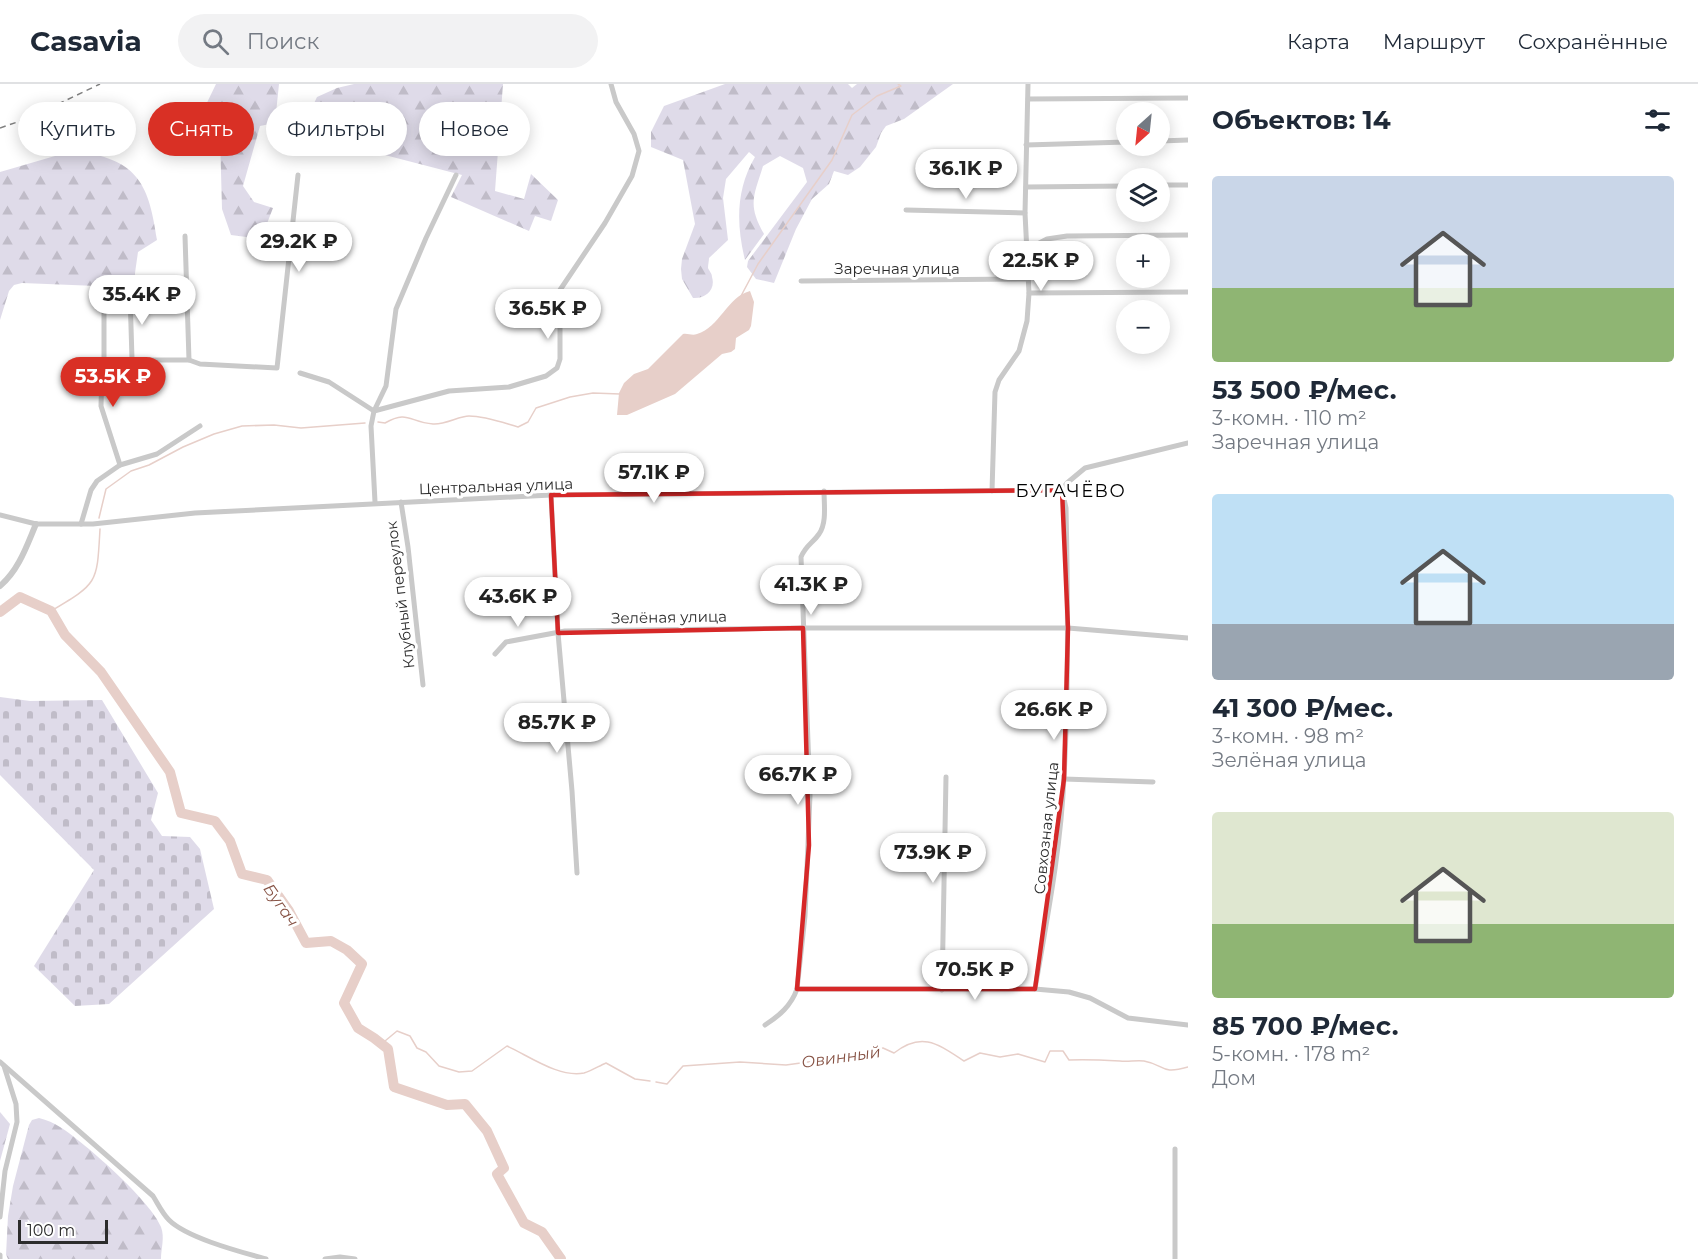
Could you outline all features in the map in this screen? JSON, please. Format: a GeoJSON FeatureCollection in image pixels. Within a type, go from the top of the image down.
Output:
{"type":"FeatureCollection","features":[{"type":"Feature","properties":{"kind":"street"},"geometry":{"type":"LineString","coordinates":[[300,373],[329,382],[374,411],[455,390],[509,387],[546,376],[557,368],[560,359],[560,290],[605,223],[632,176],[639,151],[634,134],[616,102],[611,84]]}},
{"type":"Feature","properties":{"kind":"street"},"geometry":{"type":"LineString","coordinates":[[992,491],[995,392],[999,380],[1018,351],[1027,321],[1029,293],[1025,213],[1028,84]]}},
{"type":"Feature","properties":{"kind":"street"},"geometry":{"type":"LineString","coordinates":[[1028,99],[1188,98]]}},
{"type":"Feature","properties":{"kind":"street"},"geometry":{"type":"LineString","coordinates":[[1170,141],[1188,140]]}},
{"type":"Feature","properties":{"kind":"street"},"geometry":{"type":"LineString","coordinates":[[1026,145],[1116,142]]}},
{"type":"Feature","properties":{"kind":"street"},"geometry":{"type":"LineString","coordinates":[[104,362],[110,359],[189,360],[200,363],[277,368],[298,175]]}},
{"type":"Feature","properties":{"kind":"street"},"geometry":{"type":"LineString","coordinates":[[375,502],[371,426],[374,411],[386,386],[396,309],[456,175]]}},
{"type":"Feature","properties":{"kind":"street"},"geometry":{"type":"LineString","coordinates":[[1170,185],[1188,185]]}},
{"type":"Feature","properties":{"kind":"street"},"geometry":{"type":"LineString","coordinates":[[1026,187],[1116,186]]}},
{"type":"Feature","properties":{"kind":"street"},"geometry":{"type":"LineString","coordinates":[[906,210],[1025,213]]}},
{"type":"Feature","properties":{"kind":"street"},"geometry":{"type":"LineString","coordinates":[[1026,250],[1047,239],[1066,236],[1188,235]]}},
{"type":"Feature","properties":{"kind":"street"},"geometry":{"type":"LineString","coordinates":[[185,236],[189,360]]}},
{"type":"Feature","properties":{"kind":"street","name":"Заречная улица"},"geometry":{"type":"LineString","coordinates":[[801,281],[1028,279]]}},
{"type":"Feature","properties":{"kind":"street"},"geometry":{"type":"LineString","coordinates":[[104,291],[104,362],[101,406],[120,465]]}},
{"type":"Feature","properties":{"kind":"street"},"geometry":{"type":"LineString","coordinates":[[1029,293],[1188,292]]}},
{"type":"Feature","properties":{"kind":"street"},"geometry":{"type":"LineString","coordinates":[[130,294],[132,359]]}},
{"type":"Feature","properties":{"kind":"street"},"geometry":{"type":"LineString","coordinates":[[81,524],[93,485],[120,465],[157,454],[200,426]]}},
{"type":"Feature","properties":{"kind":"street"},"geometry":{"type":"LineString","coordinates":[[1062,490],[1066,483],[1085,468],[1188,443]]}},
{"type":"Feature","properties":{"kind":"street","name":"Центральная улица"},"geometry":{"type":"LineString","coordinates":[[0,515],[36,524],[93,524],[195,513],[375,502],[551,495],[1062,490]]}},
{"type":"Feature","properties":{"kind":"street","name":"Совхозная улица"},"geometry":{"type":"LineString","coordinates":[[1035,989],[1050,908],[1064,779],[1068,628],[1066,508],[1062,490]]}},
{"type":"Feature","properties":{"kind":"street"},"geometry":{"type":"LineString","coordinates":[[765,1025],[779,1016],[789,1005],[797,989],[805,916],[809,845],[808,737],[803,634],[805,628],[801,557],[805,548],[819,535],[823,524],[824,491]]}},
{"type":"Feature","properties":{"kind":"street"},"geometry":{"type":"LineString","coordinates":[[551,495],[558,633],[577,873]]}},
{"type":"Feature","properties":{"kind":"street","name":"Клубный переулок"},"geometry":{"type":"LineString","coordinates":[[401,502],[423,685]]}},
{"type":"Feature","properties":{"kind":"street"},"geometry":{"type":"LineString","coordinates":[[0,586],[17,565],[36,524]]}},
{"type":"Feature","properties":{"kind":"street","name":"Зелёная улица"},"geometry":{"type":"LineString","coordinates":[[495,654],[506,642],[565,631],[1068,628],[1188,638]]}},
{"type":"Feature","properties":{"kind":"street"},"geometry":{"type":"LineString","coordinates":[[942,990],[946,777]]}},
{"type":"Feature","properties":{"kind":"street"},"geometry":{"type":"LineString","coordinates":[[1064,779],[1153,782]]}},
{"type":"Feature","properties":{"kind":"street"},"geometry":{"type":"LineString","coordinates":[[797,989],[1035,989],[1077,994],[1090,998],[1116,1013],[1135,1020],[1188,1024]]}},
{"type":"Feature","properties":{"kind":"street"},"geometry":{"type":"LineString","coordinates":[[0,1217],[5,1171],[17,1122],[16,1104],[1,1063]]}},
{"type":"Feature","properties":{"kind":"street"},"geometry":{"type":"LineString","coordinates":[[1,1063],[153,1196],[168,1219],[179,1228],[266,1259]]}},
{"type":"Feature","properties":{"kind":"street"},"geometry":{"type":"LineString","coordinates":[[1175,1149],[1175,1259]]}},
{"type":"Feature","properties":{"kind":"street"},"geometry":{"type":"LineString","coordinates":[[325,1259],[340,1257],[355,1259]]}},
{"type":"Feature","properties":{"kind":"highlighted area"},"geometry":{"type":"Polygon","coordinates":[[[1062,490],[1068,628],[1064,779],[1035,989],[797,989],[809,845],[803,628],[558,633],[551,495],[1062,490]]]}},
{"type":"Feature","properties":{"kind":"green space"},"geometry":{"type":"Polygon","coordinates":[[[216,84],[279,84],[277,102],[266,102],[266,125],[260,126],[254,147],[254,102],[207,102],[216,84]]]}},
{"type":"Feature","properties":{"kind":"green space"},"geometry":{"type":"Polygon","coordinates":[[[354,84],[503,84],[502,102],[419,102],[419,156],[498,156],[495,191],[524,199],[531,174],[558,200],[551,221],[535,216],[529,231],[451,197],[462,175],[389,156],[407,156],[407,102],[315,102],[317,97],[337,88],[354,84]]]}},
{"type":"Feature","properties":{"kind":"green space"},"geometry":{"type":"Polygon","coordinates":[[[725,84],[848,84],[852,88],[857,84],[953,84],[904,119],[886,126],[876,147],[860,167],[848,175],[834,171],[829,184],[812,199],[796,229],[774,283],[756,279],[747,267],[748,261],[807,182],[803,168],[780,156],[763,166],[755,193],[754,207],[755,215],[764,234],[745,260],[739,220],[744,182],[755,157],[749,152],[726,179],[723,198],[728,240],[709,258],[708,268],[713,282],[711,290],[705,295],[693,298],[682,279],[681,269],[682,259],[695,224],[683,160],[651,147],[651,132],[664,106],[725,84]]]}},
{"type":"Feature","properties":{"kind":"green space"},"geometry":{"type":"Polygon","coordinates":[[[55,156],[100,156],[128,169],[145,191],[157,240],[138,252],[134,280],[122,287],[22,283],[14,285],[9,291],[0,320],[0,172],[55,156]]]}},
{"type":"Feature","properties":{"kind":"green space"},"geometry":{"type":"Polygon","coordinates":[[[221,156],[252,156],[243,186],[254,202],[273,208],[261,239],[231,235],[222,209],[221,156]]]}},
{"type":"Feature","properties":{"kind":"green space"},"geometry":{"type":"Polygon","coordinates":[[[0,697],[30,701],[102,700],[158,793],[151,820],[162,836],[190,837],[200,849],[214,909],[109,1004],[75,1006],[34,966],[94,870],[0,775],[0,697]]]}},
{"type":"Feature","properties":{"kind":"green space"},"geometry":{"type":"Polygon","coordinates":[[[0,1112],[10,1124],[0,1161],[0,1112]]]}},
{"type":"Feature","properties":{"kind":"green space"},"geometry":{"type":"Polygon","coordinates":[[[39,1118],[58,1126],[85,1145],[145,1203],[161,1227],[163,1239],[161,1259],[8,1259],[6,1255],[8,1216],[13,1186],[29,1125],[32,1120],[39,1118]]]}},
{"type":"Feature","properties":{"kind":"shaded area"},"geometry":{"type":"Polygon","coordinates":[[[750,291],[754,302],[751,326],[749,330],[736,338],[735,349],[722,354],[675,394],[627,415],[617,415],[619,393],[624,383],[634,374],[648,369],[683,334],[695,335],[712,325],[735,299],[750,291]]]}},
{"type":"Feature","properties":{"kind":"waterway"},"geometry":{"type":"LineString","coordinates":[[741,296],[758,264],[832,160],[852,115],[877,96],[901,86],[898,84]]}},
{"type":"Feature","properties":{"kind":"waterway"},"geometry":{"type":"LineString","coordinates":[[378,422],[385,423],[404,417],[438,424],[469,416],[487,418],[518,427],[528,422],[536,408],[570,397],[593,393],[620,394]]}},
{"type":"Feature","properties":{"kind":"waterway"},"geometry":{"type":"LineString","coordinates":[[99,518],[106,489],[131,471],[149,465],[214,434],[242,426],[274,425],[301,428],[365,423]]}},
{"type":"Feature","properties":{"kind":"waterway"},"geometry":{"type":"LineString","coordinates":[[51,611],[78,594],[92,580],[98,561],[100,529]]}},
{"type":"Feature","properties":{"kind":"waterway","name":"Бугач"},"geometry":{"type":"LineString","coordinates":[[0,612],[20,597],[51,611],[65,635],[101,672],[170,772],[181,813],[215,821],[230,841],[242,874],[267,880],[289,911],[306,943],[331,941],[347,950],[362,964],[344,1003],[358,1028],[388,1049],[394,1087],[447,1105],[465,1104],[487,1131],[504,1168],[497,1174],[524,1223],[542,1232],[561,1259]]}},
{"type":"Feature","properties":{"kind":"waterway","name":"Овинный"},"geometry":{"type":"LineString","coordinates":[[374,1038],[385,1041],[397,1031],[410,1036],[417,1048],[426,1052],[439,1066],[459,1072],[472,1071],[507,1046],[544,1065],[565,1072],[584,1073],[606,1063],[635,1079],[650,1081]]}},
{"type":"Feature","properties":{"kind":"waterway","name":"Овинный"},"geometry":{"type":"LineString","coordinates":[[656,1082],[667,1084],[683,1066],[740,1062],[786,1065],[852,1056],[883,1048],[894,1053],[904,1046],[922,1041],[938,1045],[964,1061],[980,1053],[1000,1057],[1018,1054],[1045,1062],[1050,1051],[1063,1051],[1069,1060],[1144,1061],[1168,1070],[1188,1067]]}},
{"type":"Feature","properties":{"kind":"railway"},"geometry":{"type":"LineString","coordinates":[[0,128],[29,118],[100,84]]}},
{"type":"Feature","properties":{"kind":"district","name":"БУГАЧЁВО"},"geometry":{"type":"Point","coordinates":[1071,491]}}]}
